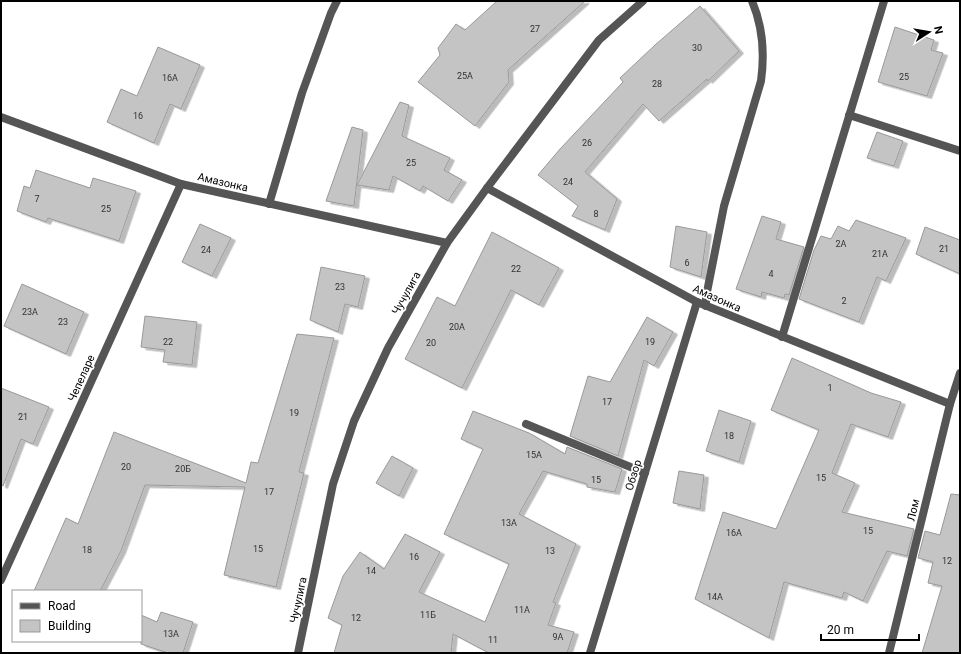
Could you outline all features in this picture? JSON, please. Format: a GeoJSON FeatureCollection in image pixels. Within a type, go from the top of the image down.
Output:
{"type":"FeatureCollection","features":[{"type":"Feature","properties":{"kind":"street"},"geometry":{"type":"LineString","coordinates":[[269,204],[302,93],[331,13],[337,1]]}},
{"type":"Feature","properties":{"kind":"street","name":"Чучулига"},"geometry":{"type":"LineString","coordinates":[[298,653],[333,484],[354,420],[388,348],[447,243],[487,188],[599,40],[643,1]]}},
{"type":"Feature","properties":{"kind":"street"},"geometry":{"type":"LineString","coordinates":[[706,306],[706,298],[724,206],[761,80],[764,60],[762,35],[752,1]]}},
{"type":"Feature","properties":{"kind":"street"},"geometry":{"type":"LineString","coordinates":[[782,337],[884,1]]}},
{"type":"Feature","properties":{"kind":"street"},"geometry":{"type":"LineString","coordinates":[[849,115],[960,151]]}},
{"type":"Feature","properties":{"kind":"street","name":"Амазонка"},"geometry":{"type":"LineString","coordinates":[[1,118],[181,184],[447,243]]}},
{"type":"Feature","properties":{"kind":"street","name":"Чепеларе"},"geometry":{"type":"LineString","coordinates":[[1,580],[181,184]]}},
{"type":"Feature","properties":{"kind":"street","name":"Амазонка"},"geometry":{"type":"LineString","coordinates":[[487,188],[697,302],[950,404]]}},
{"type":"Feature","properties":{"kind":"street","name":"Обзор"},"geometry":{"type":"LineString","coordinates":[[590,653],[697,302]]}},
{"type":"Feature","properties":{"kind":"street","name":"Лом"},"geometry":{"type":"LineString","coordinates":[[889,653],[950,404],[960,373]]}},
{"type":"Feature","properties":{"kind":"street"},"geometry":{"type":"LineString","coordinates":[[526,424],[645,473]]}},
{"type":"Feature","properties":{"kind":"building"},"geometry":{"type":"Polygon","coordinates":[[[497,1],[585,1],[508,70],[509,82],[475,126],[418,82],[440,55],[438,48],[456,24],[465,30],[497,1]]]}},
{"type":"Feature","properties":{"kind":"building"},"geometry":{"type":"Polygon","coordinates":[[[700,6],[739,51],[708,81],[707,79],[659,121],[643,104],[585,172],[617,199],[605,230],[572,216],[578,206],[538,175],[560,149],[623,82],[620,78],[700,6]]]}},
{"type":"Feature","properties":{"kind":"building"},"geometry":{"type":"Polygon","coordinates":[[[895,27],[934,40],[931,50],[943,53],[927,96],[878,82],[895,27]]]}},
{"type":"Feature","properties":{"kind":"building"},"geometry":{"type":"Polygon","coordinates":[[[158,47],[200,65],[181,109],[170,104],[154,143],[107,122],[121,89],[137,96],[158,47]]]}},
{"type":"Feature","properties":{"kind":"building"},"geometry":{"type":"Polygon","coordinates":[[[400,102],[409,105],[402,136],[450,158],[444,170],[462,180],[448,201],[423,186],[420,191],[393,176],[389,190],[357,185],[400,102]]]}},
{"type":"Feature","properties":{"kind":"building"},"geometry":{"type":"Polygon","coordinates":[[[352,127],[363,130],[354,206],[326,201],[352,127]]]}},
{"type":"Feature","properties":{"kind":"building"},"geometry":{"type":"Polygon","coordinates":[[[877,132],[903,141],[894,166],[867,158],[877,132]]]}},
{"type":"Feature","properties":{"kind":"building"},"geometry":{"type":"Polygon","coordinates":[[[36,170],[90,188],[93,178],[136,191],[119,241],[48,218],[46,222],[17,211],[24,186],[30,188],[36,170]]]}},
{"type":"Feature","properties":{"kind":"building"},"geometry":{"type":"Polygon","coordinates":[[[762,216],[781,222],[776,239],[804,247],[789,295],[785,294],[784,298],[762,292],[761,297],[736,289],[762,216]]]}},
{"type":"Feature","properties":{"kind":"building"},"geometry":{"type":"Polygon","coordinates":[[[856,220],[906,238],[886,281],[877,277],[859,322],[799,299],[814,250],[821,236],[831,239],[838,226],[849,231],[856,220]]]}},
{"type":"Feature","properties":{"kind":"building"},"geometry":{"type":"Polygon","coordinates":[[[200,224],[231,238],[212,276],[182,262],[200,224]]]}},
{"type":"Feature","properties":{"kind":"building"},"geometry":{"type":"Polygon","coordinates":[[[676,226],[707,232],[701,277],[670,267],[676,226]]]}},
{"type":"Feature","properties":{"kind":"building"},"geometry":{"type":"Polygon","coordinates":[[[925,227],[960,240],[960,274],[916,254],[925,227]]]}},
{"type":"Feature","properties":{"kind":"building"},"geometry":{"type":"Polygon","coordinates":[[[492,232],[559,268],[539,305],[511,290],[462,388],[405,359],[437,297],[455,306],[492,232]]]}},
{"type":"Feature","properties":{"kind":"building"},"geometry":{"type":"Polygon","coordinates":[[[321,267],[365,276],[358,307],[345,304],[338,332],[310,320],[321,267]]]}},
{"type":"Feature","properties":{"kind":"building"},"geometry":{"type":"Polygon","coordinates":[[[22,284],[84,312],[66,354],[4,326],[22,284]]]}},
{"type":"Feature","properties":{"kind":"building"},"geometry":{"type":"Polygon","coordinates":[[[145,316],[197,322],[192,365],[163,362],[165,350],[141,347],[145,316]]]}},
{"type":"Feature","properties":{"kind":"building"},"geometry":{"type":"Polygon","coordinates":[[[647,317],[673,332],[654,366],[644,360],[618,456],[570,436],[588,376],[610,382],[647,317]]]}},
{"type":"Feature","properties":{"kind":"building"},"geometry":{"type":"Polygon","coordinates":[[[297,334],[334,338],[299,472],[304,473],[276,587],[224,575],[245,487],[145,485],[121,551],[101,590],[34,590],[66,518],[78,524],[114,432],[246,483],[251,462],[258,463],[297,334]]]}},
{"type":"Feature","properties":{"kind":"building"},"geometry":{"type":"Polygon","coordinates":[[[792,358],[871,393],[901,402],[888,437],[851,424],[832,473],[855,483],[842,512],[914,529],[907,556],[887,551],[863,601],[844,592],[842,598],[784,582],[769,638],[695,599],[723,512],[776,529],[819,430],[771,410],[792,358]]]}},
{"type":"Feature","properties":{"kind":"building"},"geometry":{"type":"Polygon","coordinates":[[[1,388],[49,407],[33,444],[21,439],[3,486],[1,485],[1,388]]]}},
{"type":"Feature","properties":{"kind":"building"},"geometry":{"type":"Polygon","coordinates":[[[719,410],[751,421],[739,462],[706,451],[719,410]]]}},
{"type":"Feature","properties":{"kind":"building"},"geometry":{"type":"Polygon","coordinates":[[[473,411],[529,433],[565,454],[567,447],[622,469],[615,492],[587,487],[587,484],[543,471],[519,514],[576,544],[553,602],[556,603],[548,625],[574,632],[567,653],[489,653],[453,634],[451,653],[334,653],[342,625],[328,618],[343,576],[360,552],[384,569],[405,534],[440,552],[419,592],[485,622],[509,564],[444,534],[483,449],[461,439],[473,411]]]}},
{"type":"Feature","properties":{"kind":"building"},"geometry":{"type":"Polygon","coordinates":[[[392,456],[413,468],[399,496],[376,483],[392,456]]]}},
{"type":"Feature","properties":{"kind":"building"},"geometry":{"type":"Polygon","coordinates":[[[679,471],[704,475],[700,509],[673,503],[679,471]]]}},
{"type":"Feature","properties":{"kind":"building"},"geometry":{"type":"Polygon","coordinates":[[[951,494],[960,495],[960,653],[922,653],[942,586],[928,583],[933,562],[918,558],[925,531],[940,535],[951,494]]]}},
{"type":"Feature","properties":{"kind":"building"},"geometry":{"type":"Polygon","coordinates":[[[161,612],[193,622],[183,653],[168,653],[141,644],[142,615],[157,622],[161,612]]]}}]}
